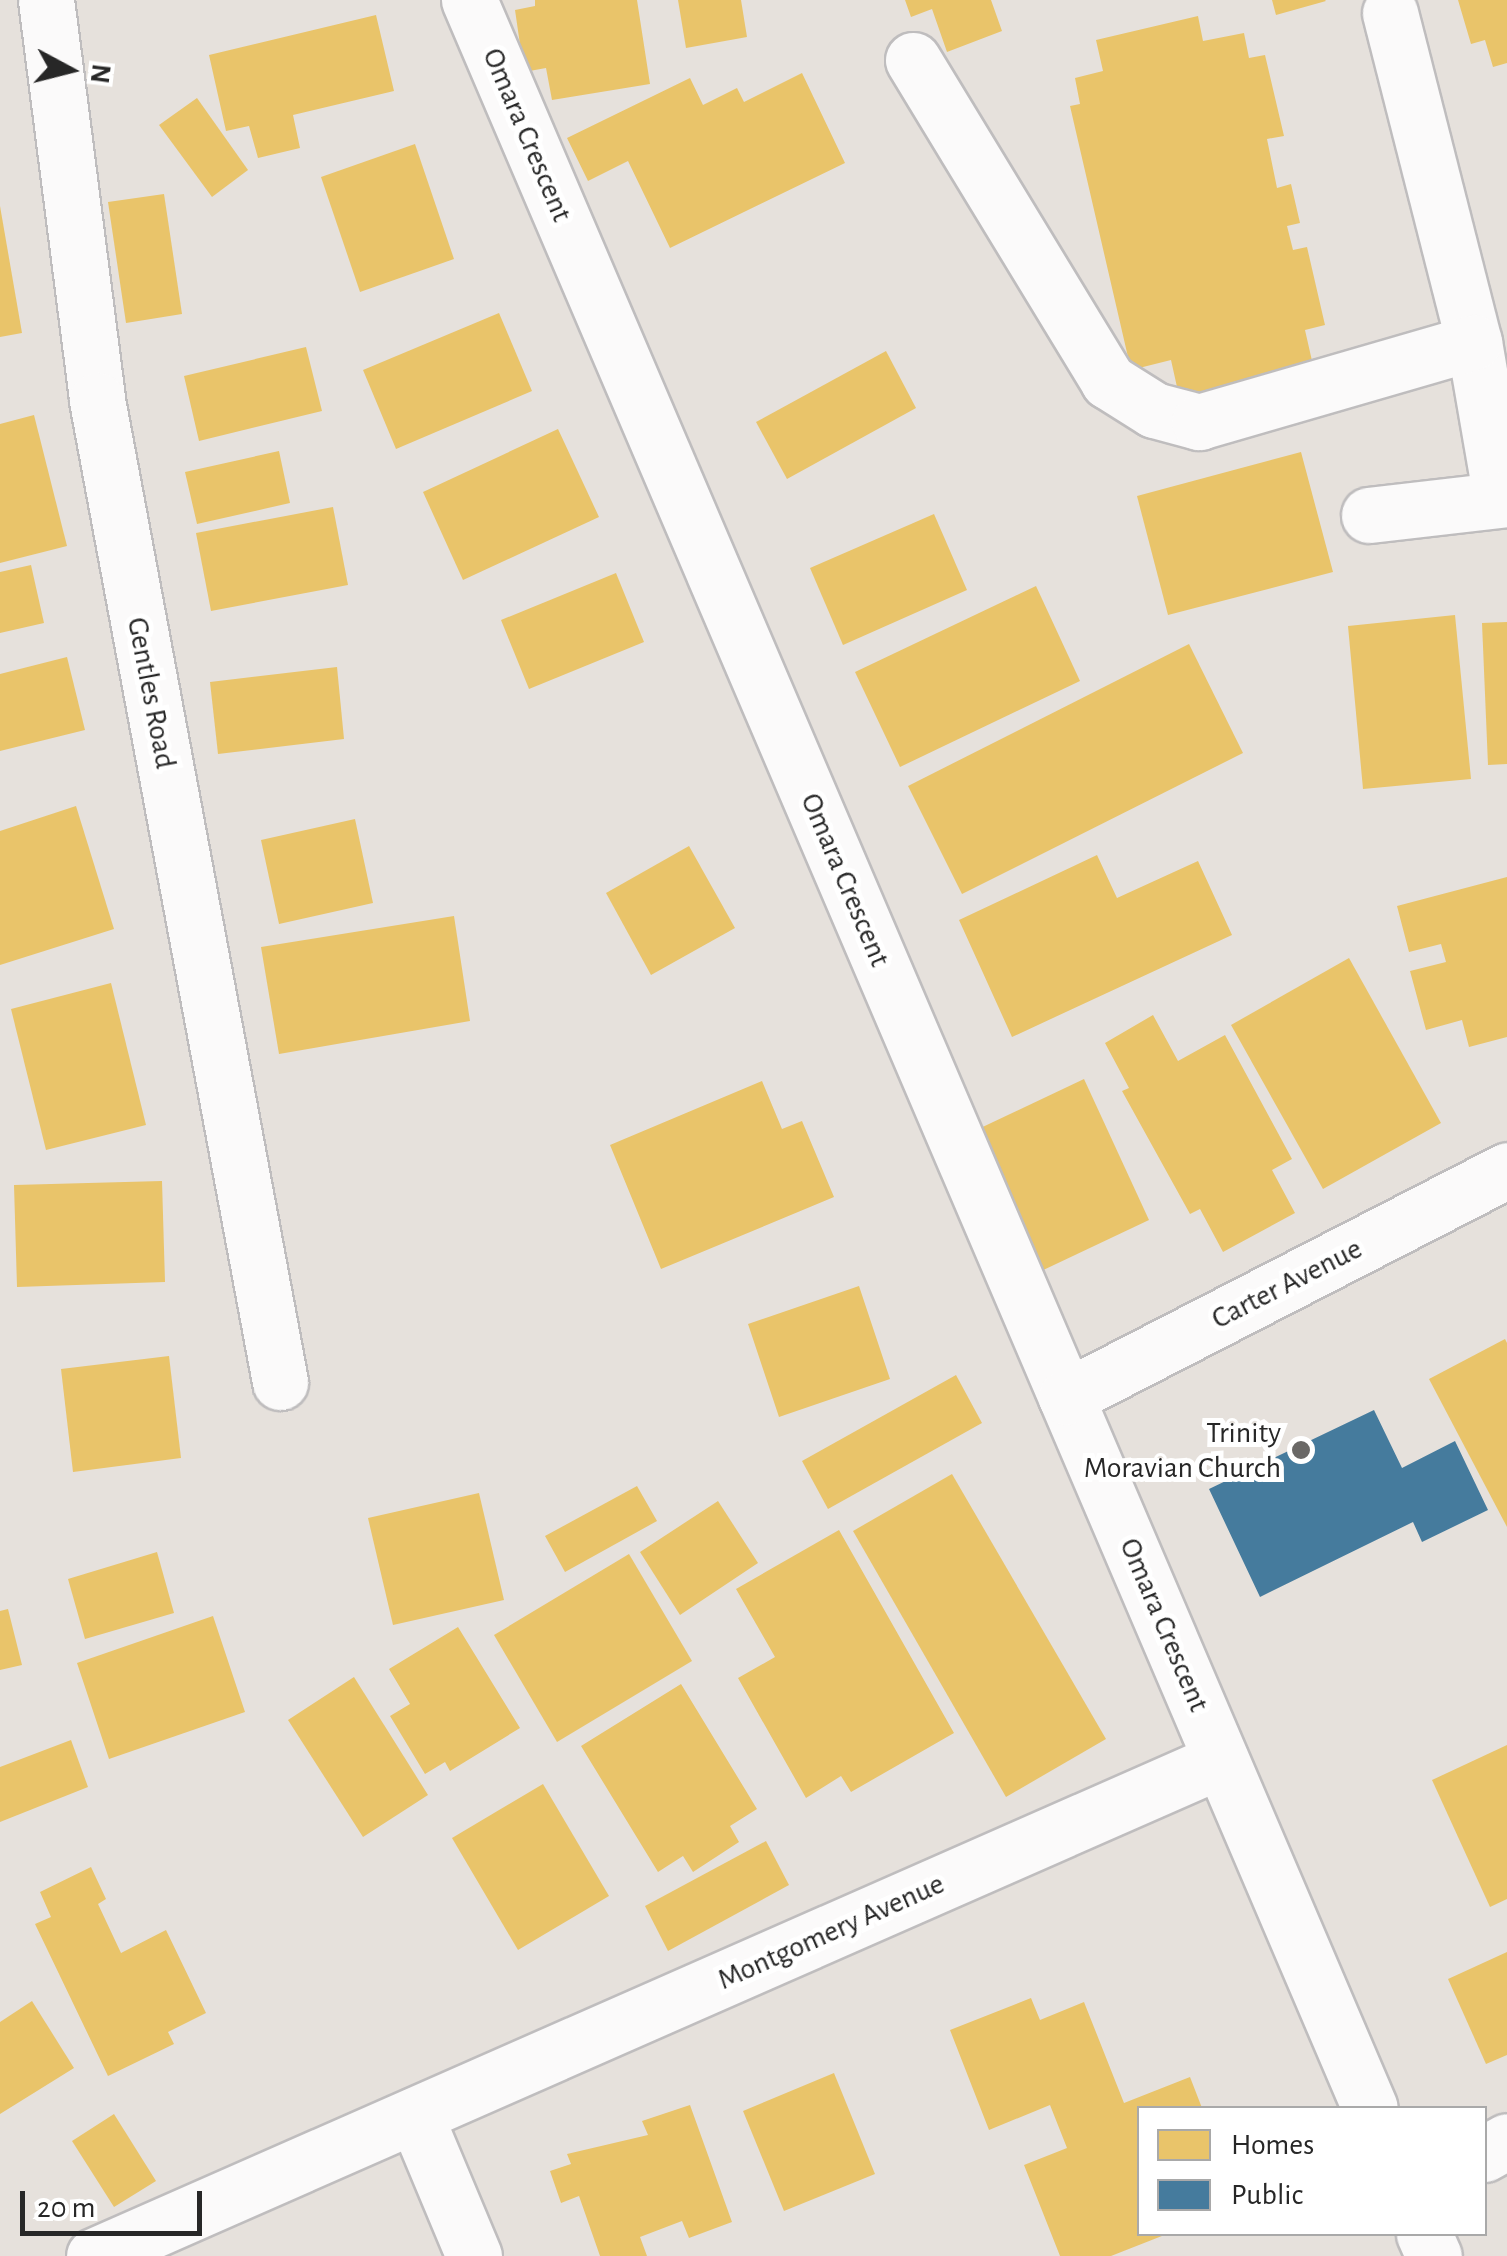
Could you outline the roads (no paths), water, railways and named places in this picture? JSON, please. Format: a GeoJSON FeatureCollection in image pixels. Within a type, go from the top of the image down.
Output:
{"type":"FeatureCollection","features":[{"type":"Feature","properties":{"kind":"street","name":"Gentles Road"},"geometry":{"type":"LineString","coordinates":[[46,0],[97,400],[280,1382]]}},
{"type":"Feature","properties":{"kind":"street","name":"Omara Crescent"},"geometry":{"type":"LineString","coordinates":[[468,0],[1221,1760]]}},
{"type":"Feature","properties":{"kind":"street"},"geometry":{"type":"LineString","coordinates":[[1369,516],[1504,499],[1474,342],[1390,13]]}},
{"type":"Feature","properties":{"kind":"street"},"geometry":{"type":"LineString","coordinates":[[913,60],[1108,382],[1154,410],[1199,422],[1474,342]]}},
{"type":"Feature","properties":{"kind":"street","name":"Carter Avenue"},"geometry":{"type":"LineString","coordinates":[[1066,1398],[1507,1170]]}},
{"type":"Feature","properties":{"kind":"street"},"geometry":{"type":"LineString","coordinates":[[1221,1760],[1369,2106]]}},
{"type":"Feature","properties":{"kind":"street","name":"Montgomery Avenue"},"geometry":{"type":"LineString","coordinates":[[94,2256],[1221,1760]]}},
{"type":"Feature","properties":{"kind":"street"},"geometry":{"type":"LineString","coordinates":[[415,2115],[474,2256]]}},
{"type":"Feature","properties":{"kind":"place","name":"Trinity Moravian Church"},"geometry":{"type":"Point","coordinates":[1301,1450]}}]}
